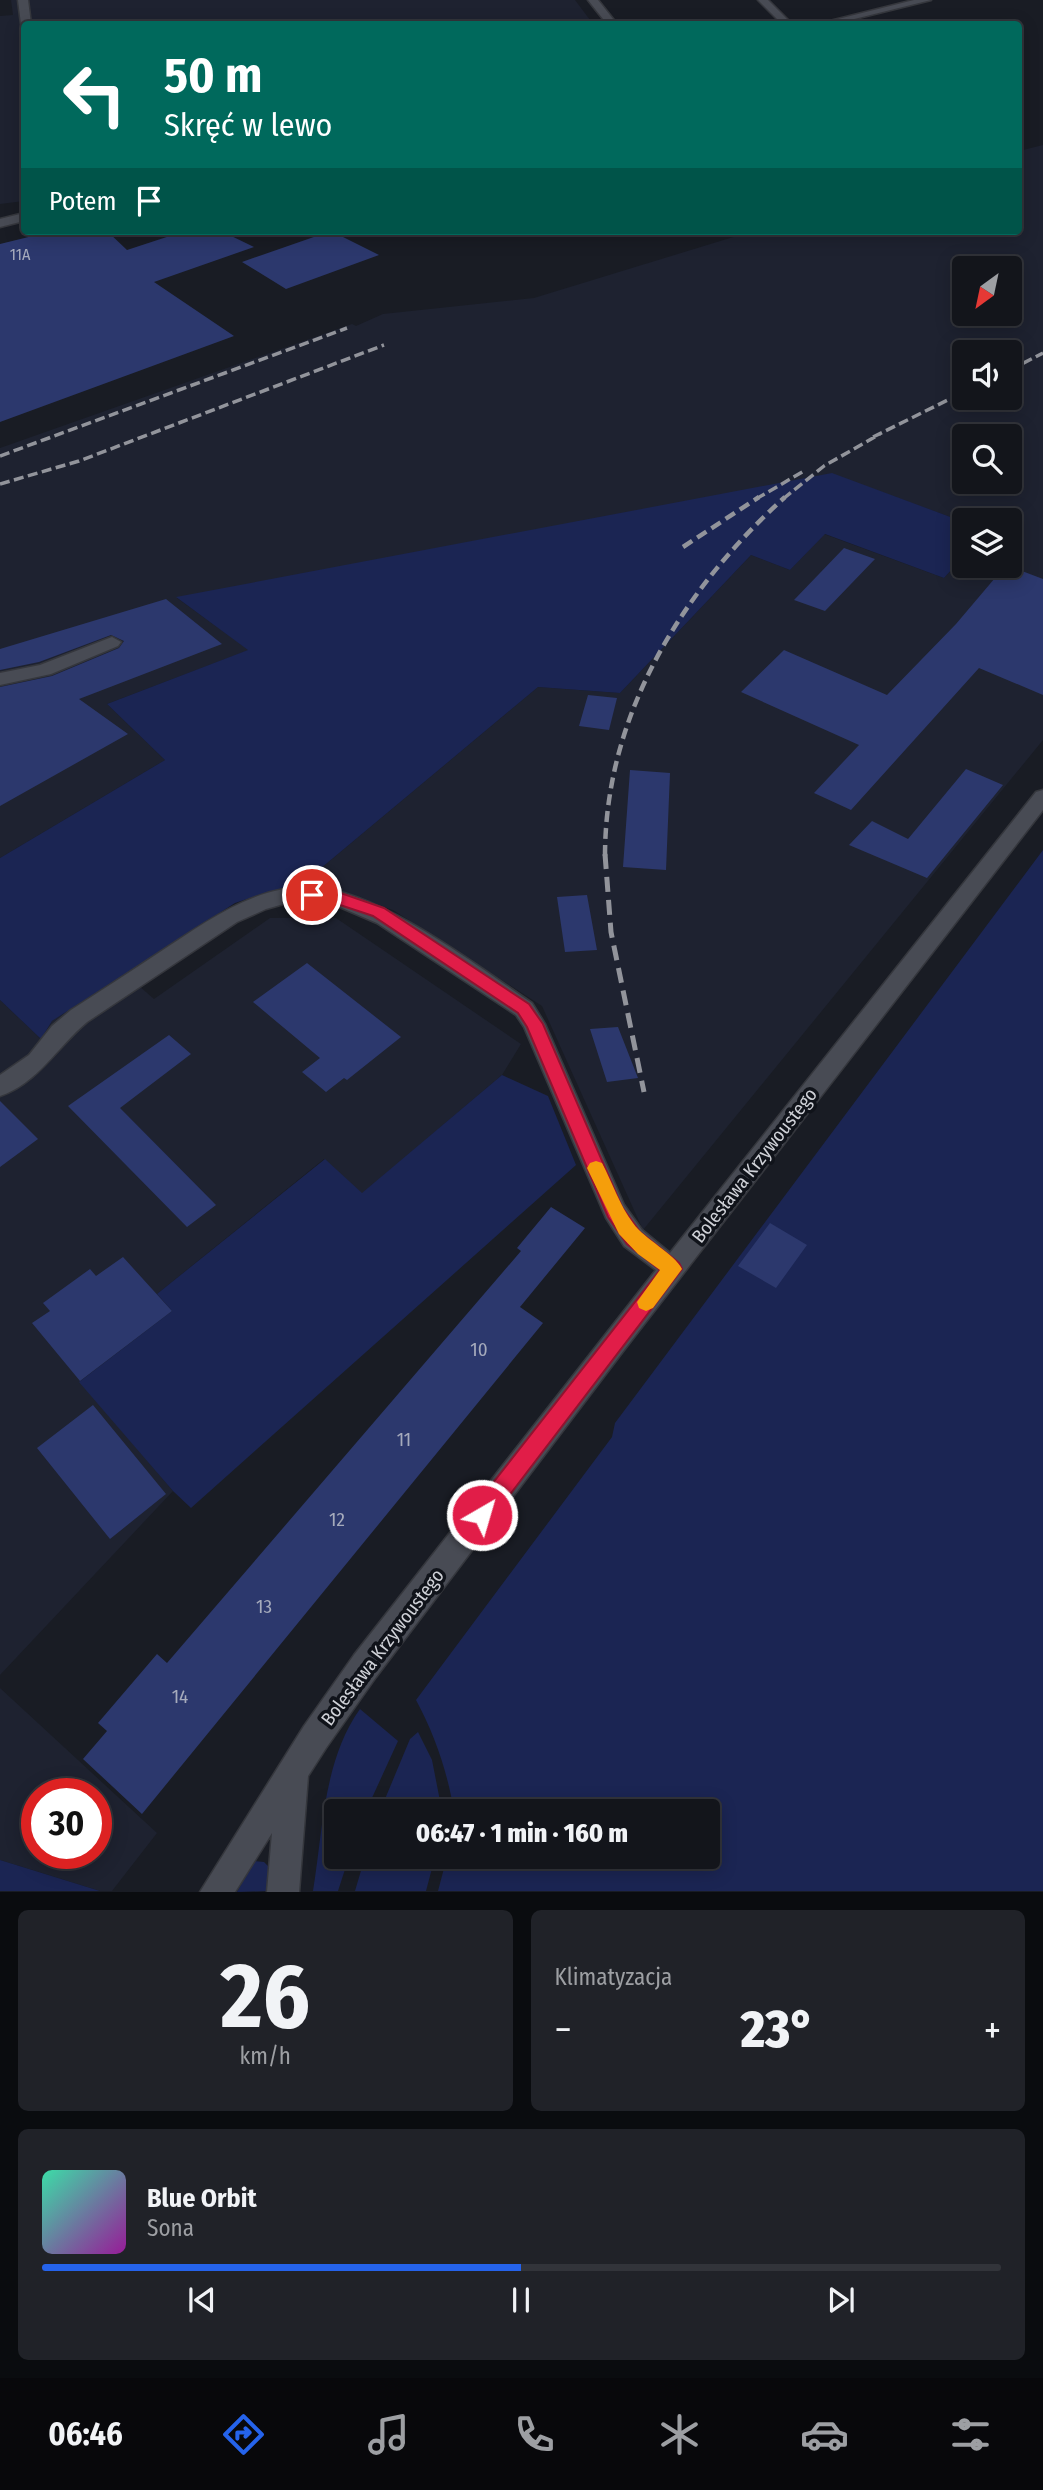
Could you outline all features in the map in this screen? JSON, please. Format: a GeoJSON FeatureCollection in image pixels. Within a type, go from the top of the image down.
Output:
{"type":"FeatureCollection","features":[{"type":"Feature","properties":{"kind":"street"},"geometry":{"type":"LineString","coordinates":[[23,0],[26,21]]}},
{"type":"Feature","properties":{"kind":"street"},"geometry":{"type":"LineString","coordinates":[[593,0],[610,21]]}},
{"type":"Feature","properties":{"kind":"street"},"geometry":{"type":"LineString","coordinates":[[763,0],[784,21]]}},
{"type":"Feature","properties":{"kind":"street"},"geometry":{"type":"LineString","coordinates":[[837,21],[926,0]]}},
{"type":"Feature","properties":{"kind":"street"},"geometry":{"type":"LineString","coordinates":[[0,223],[21,218]]}},
{"type":"Feature","properties":{"kind":"street"},"geometry":{"type":"LineString","coordinates":[[0,679],[45,670],[113,642]]}},
{"type":"Feature","properties":{"kind":"street","name":"Bolesława Krzywoustego"},"geometry":{"type":"LineString","coordinates":[[216,1892],[293,1771],[365,1666],[1043,797]]}},
{"type":"Feature","properties":{"kind":"street"},"geometry":{"type":"LineString","coordinates":[[0,1087],[37,1061],[60,1032],[79,1016],[230,917],[247,908],[285,897],[335,897],[379,912],[524,1009],[534,1024],[615,1211],[633,1238],[673,1269]]}},
{"type":"Feature","properties":{"kind":"street","name":"Bolesława Krzywoustego"},"geometry":{"type":"LineString","coordinates":[[283,1892],[293,1771]]}},
{"type":"Feature","properties":{"kind":"shaded area"},"geometry":{"type":"Polygon","coordinates":[[[11,0],[575,0],[591,21],[21,21],[21,201],[0,204],[0,16],[13,15],[11,0]]]}},
{"type":"Feature","properties":{"kind":"shaded area"},"geometry":{"type":"Polygon","coordinates":[[[1043,145],[1043,740],[643,1230],[542,1006],[393,910],[342,893],[296,889],[538,687],[620,693],[751,555],[790,570],[824,534],[944,578],[952,569],[952,578],[1022,578],[1022,508],[952,508],[952,518],[832,474],[177,598],[249,650],[107,704],[165,760],[0,858],[0,448],[352,324],[356,326],[383,314],[534,298],[740,235],[1022,235],[1022,150],[1043,145]]]}},
{"type":"Feature","properties":{"kind":"shaded area"},"geometry":{"type":"Polygon","coordinates":[[[832,473],[952,518],[952,569],[944,578],[825,534],[790,570],[751,555],[620,693],[538,687],[296,889],[271,891],[235,903],[52,1021],[41,1039],[0,1000],[0,858],[165,760],[107,704],[248,650],[176,597],[832,473]]]}},
{"type":"Feature","properties":{"kind":"shaded area"},"geometry":{"type":"Polygon","coordinates":[[[1043,850],[1043,1891],[438,1891],[444,1869],[720,1869],[720,1799],[452,1799],[440,1754],[416,1700],[612,1437],[615,1423],[1043,850]]]}},
{"type":"Feature","properties":{"kind":"shaded area"},"geometry":{"type":"Polygon","coordinates":[[[270,918],[336,918],[521,1044],[502,1075],[362,1194],[324,1159],[157,1294],[172,1311],[80,1381],[173,1491],[0,1675],[0,1000],[41,1039],[52,1021],[124,973],[154,999],[270,918]]]}},
{"type":"Feature","properties":{"kind":"shaded area"},"geometry":{"type":"Polygon","coordinates":[[[502,1075],[548,1096],[576,1165],[191,1508],[173,1491],[79,1382],[172,1311],[157,1294],[325,1159],[362,1193],[502,1075]]]}},
{"type":"Feature","properties":{"kind":"shaded area"},"geometry":{"type":"Polygon","coordinates":[[[0,1688],[97,1778],[21,1778],[21,1867],[0,1860],[0,1688]]]}},
{"type":"Feature","properties":{"kind":"shaded area"},"geometry":{"type":"Polygon","coordinates":[[[360,1709],[398,1741],[371,1799],[326,1799],[338,1751],[360,1709]]]}},
{"type":"Feature","properties":{"kind":"shaded area"},"geometry":{"type":"Polygon","coordinates":[[[418,1732],[432,1760],[440,1799],[385,1799],[410,1739],[418,1732]]]}},
{"type":"Feature","properties":{"kind":"shaded area"},"geometry":{"type":"Polygon","coordinates":[[[112,1791],[157,1833],[112,1891],[100,1891],[29,1869],[112,1869],[112,1791]]]}},
{"type":"Feature","properties":{"kind":"shaded area"},"geometry":{"type":"Polygon","coordinates":[[[324,1813],[324,1869],[345,1869],[338,1891],[313,1891],[324,1813]]]}},
{"type":"Feature","properties":{"kind":"shaded area"},"geometry":{"type":"Polygon","coordinates":[[[0,1860],[21,1867],[21,1869],[29,1869],[100,1891],[0,1891],[0,1860]]]}},
{"type":"Feature","properties":{"kind":"shaded area"},"geometry":{"type":"Polygon","coordinates":[[[254,1861],[264,1862],[270,1868],[266,1891],[237,1892],[254,1861]]]}},
{"type":"Feature","properties":{"kind":"shaded area"},"geometry":{"type":"Polygon","coordinates":[[[361,1869],[432,1869],[426,1891],[355,1891],[361,1869]]]}},
{"type":"Feature","properties":{"kind":"building"},"geometry":{"type":"Polygon","coordinates":[[[37,235],[111,235],[127,250],[173,235],[229,235],[254,247],[154,282],[234,336],[0,422],[0,244],[37,235]]]}},
{"type":"Feature","properties":{"kind":"building"},"geometry":{"type":"Polygon","coordinates":[[[320,235],[339,235],[379,255],[286,289],[242,262],[320,235]]]}},
{"type":"Feature","properties":{"kind":"building"},"geometry":{"type":"Polygon","coordinates":[[[844,548],[875,559],[825,611],[794,600],[844,548]]]}},
{"type":"Feature","properties":{"kind":"building"},"geometry":{"type":"Polygon","coordinates":[[[1022,571],[1043,579],[1043,695],[979,668],[851,810],[814,793],[859,745],[741,692],[784,650],[887,695],[956,624],[995,578],[1022,578],[1022,571]]]}},
{"type":"Feature","properties":{"kind":"building"},"geometry":{"type":"Polygon","coordinates":[[[166,599],[222,644],[79,699],[128,734],[0,806],[0,687],[52,676],[119,648],[124,641],[111,635],[39,662],[0,670],[0,649],[166,599]]]}},
{"type":"Feature","properties":{"kind":"building"},"geometry":{"type":"Polygon","coordinates":[[[588,695],[617,698],[609,730],[579,726],[588,695]]]}},
{"type":"Feature","properties":{"kind":"building"},"geometry":{"type":"Polygon","coordinates":[[[966,769],[1003,785],[927,878],[849,845],[872,821],[908,839],[966,769]]]}},
{"type":"Feature","properties":{"kind":"building"},"geometry":{"type":"Polygon","coordinates":[[[630,770],[670,773],[666,870],[623,867],[630,770]]]}},
{"type":"Feature","properties":{"kind":"building"},"geometry":{"type":"Polygon","coordinates":[[[587,895],[597,950],[565,952],[557,897],[587,895]]]}},
{"type":"Feature","properties":{"kind":"building"},"geometry":{"type":"Polygon","coordinates":[[[307,963],[401,1037],[347,1080],[344,1078],[326,1092],[302,1072],[320,1058],[253,1002],[307,963]]]}},
{"type":"Feature","properties":{"kind":"building"},"geometry":{"type":"Polygon","coordinates":[[[618,1027],[638,1078],[607,1082],[590,1029],[618,1027]]]}},
{"type":"Feature","properties":{"kind":"building"},"geometry":{"type":"Polygon","coordinates":[[[169,1035],[191,1054],[120,1108],[216,1205],[187,1227],[68,1106],[169,1035]]]}},
{"type":"Feature","properties":{"kind":"building"},"geometry":{"type":"Polygon","coordinates":[[[0,1101],[38,1139],[0,1167],[0,1101]]]}},
{"type":"Feature","properties":{"kind":"building"},"geometry":{"type":"Polygon","coordinates":[[[551,1207],[585,1228],[520,1307],[543,1323],[142,1814],[112,1786],[112,1778],[103,1778],[83,1759],[107,1731],[98,1723],[157,1654],[167,1663],[521,1251],[517,1248],[551,1207]]]}},
{"type":"Feature","properties":{"kind":"building"},"geometry":{"type":"Polygon","coordinates":[[[770,1223],[807,1245],[776,1288],[738,1266],[770,1223]]]}},
{"type":"Feature","properties":{"kind":"building"},"geometry":{"type":"Polygon","coordinates":[[[123,1257],[172,1311],[80,1381],[32,1323],[50,1311],[43,1303],[90,1269],[96,1276],[123,1257]]]}},
{"type":"Feature","properties":{"kind":"building"},"geometry":{"type":"Polygon","coordinates":[[[93,1405],[166,1494],[110,1539],[37,1448],[93,1405]]]}},
{"type":"Feature","properties":{"kind":"railway"},"geometry":{"type":"LineString","coordinates":[[0,456],[347,328]]}},
{"type":"Feature","properties":{"kind":"railway"},"geometry":{"type":"LineString","coordinates":[[0,484],[79,461],[384,345]]}},
{"type":"Feature","properties":{"kind":"railway"},"geometry":{"type":"LineString","coordinates":[[1022,364],[1043,353]]}},
{"type":"Feature","properties":{"kind":"railway"},"geometry":{"type":"LineString","coordinates":[[873,437],[952,398]]}},
{"type":"Feature","properties":{"kind":"railway"},"geometry":{"type":"LineString","coordinates":[[783,499],[824,466],[880,434]]}},
{"type":"Feature","properties":{"kind":"railway"},"geometry":{"type":"LineString","coordinates":[[756,499],[804,471]]}},
{"type":"Feature","properties":{"kind":"railway"},"geometry":{"type":"LineString","coordinates":[[683,547],[759,497]]}},
{"type":"Feature","properties":{"kind":"railway"},"geometry":{"type":"LineString","coordinates":[[605,855],[609,804],[619,754],[635,705],[656,659],[713,572],[785,497]]}},
{"type":"Feature","properties":{"kind":"railway"},"geometry":{"type":"LineString","coordinates":[[605,855],[611,932],[644,1092]]}},
{"type":"Feature","properties":{"kind":"slow traffic"},"geometry":{"type":"LineString","coordinates":[[596,1168],[625,1228],[633,1238],[673,1269],[646,1302]]}},
{"type":"Feature","properties":{"kind":"route"},"geometry":{"type":"LineString","coordinates":[[312,895],[335,897],[379,912],[524,1009],[531,1017],[615,1211],[633,1238],[673,1269],[482,1515]]}}]}
